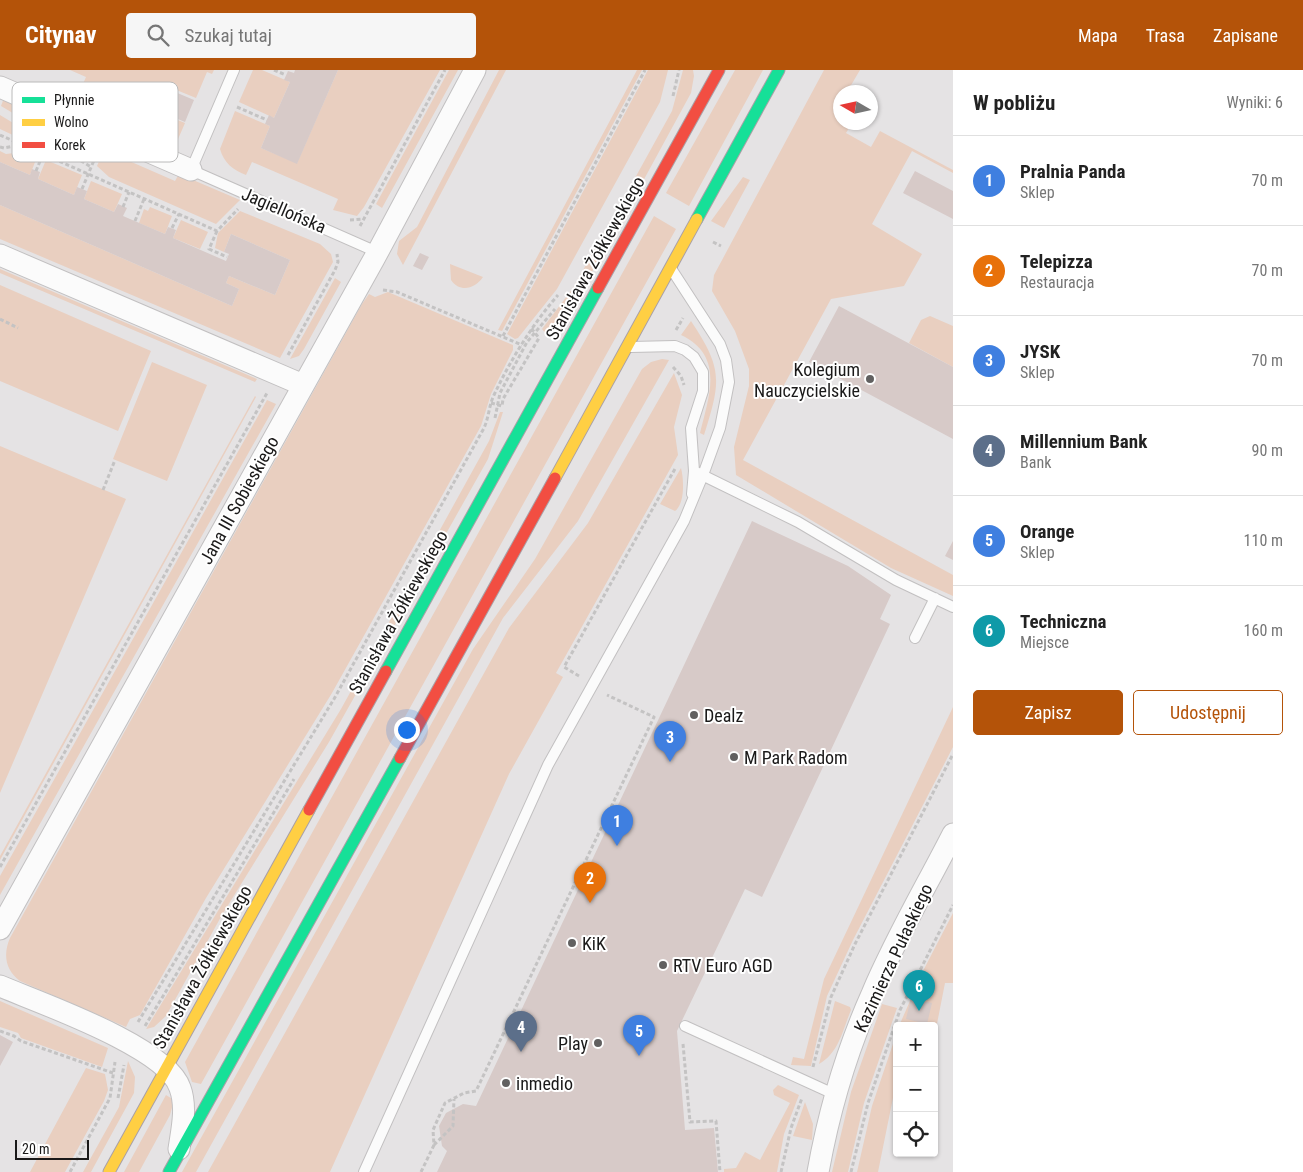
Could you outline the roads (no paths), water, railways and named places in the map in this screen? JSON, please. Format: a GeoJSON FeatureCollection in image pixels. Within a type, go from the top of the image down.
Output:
{"type":"FeatureCollection","features":[{"type":"Feature","properties":{"kind":"main road","name":"Stanisława Żółkiewskiego"},"geometry":{"type":"LineString","coordinates":[[109,1172],[719,70]]}},
{"type":"Feature","properties":{"kind":"main road"},"geometry":{"type":"LineString","coordinates":[[174,1163],[478,619],[778,70]]}},
{"type":"Feature","properties":{"kind":"street","name":"Jana III Sobieskiego"},"geometry":{"type":"LineString","coordinates":[[0,929],[377,252],[475,70]]}},
{"type":"Feature","properties":{"kind":"street","name":"Jagiellońska"},"geometry":{"type":"LineString","coordinates":[[0,87],[12,92]]}},
{"type":"Feature","properties":{"kind":"street","name":"Jagiellońska"},"geometry":{"type":"LineString","coordinates":[[173,162],[191,170]]}},
{"type":"Feature","properties":{"kind":"street"},"geometry":{"type":"LineString","coordinates":[[0,255],[303,385]]}},
{"type":"Feature","properties":{"kind":"street","name":"Kazimierza Pułaskiego"},"geometry":{"type":"LineString","coordinates":[[818,1172],[836,1094],[872,994],[953,834]]}},
{"type":"Feature","properties":{"kind":"street"},"geometry":{"type":"LineString","coordinates":[[0,986],[129,1042],[166,1069],[180,1087],[183,1100],[174,1163]]}},
{"type":"Feature","properties":{"kind":"lane"},"geometry":{"type":"LineString","coordinates":[[191,170],[234,70]]}},
{"type":"Feature","properties":{"kind":"lane","name":"Jagiellońska"},"geometry":{"type":"LineString","coordinates":[[191,170],[377,252]]}},
{"type":"Feature","properties":{"kind":"lane"},"geometry":{"type":"LineString","coordinates":[[364,1172],[537,789],[672,544],[690,505],[699,473],[720,428],[728,382],[726,360],[720,344],[670,268]]}},
{"type":"Feature","properties":{"kind":"lane"},"geometry":{"type":"LineString","coordinates":[[626,347],[675,346],[686,350],[703,372],[703,391],[691,428],[699,473]]}},
{"type":"Feature","properties":{"kind":"lane"},"geometry":{"type":"LineString","coordinates":[[699,473],[798,522],[896,580],[953,607]]}},
{"type":"Feature","properties":{"kind":"lane"},"geometry":{"type":"LineString","coordinates":[[915,638],[935,598]]}},
{"type":"Feature","properties":{"kind":"lane"},"geometry":{"type":"LineString","coordinates":[[686,1026],[836,1094]]}},
{"type":"Feature","properties":{"kind":"place","name":"Kolegium Nauczycielskie"},"geometry":{"type":"Point","coordinates":[870,379]}},
{"type":"Feature","properties":{"kind":"place","name":"Dealz"},"geometry":{"type":"Point","coordinates":[694,715]}},
{"type":"Feature","properties":{"kind":"place","name":"M Park Radom"},"geometry":{"type":"Point","coordinates":[734,757]}},
{"type":"Feature","properties":{"kind":"place","name":"JYSK"},"geometry":{"type":"Point","coordinates":[670,762]}},
{"type":"Feature","properties":{"kind":"place","name":"Pralnia Panda"},"geometry":{"type":"Point","coordinates":[617,846]}},
{"type":"Feature","properties":{"kind":"place","name":"Telepizza"},"geometry":{"type":"Point","coordinates":[590,903]}},
{"type":"Feature","properties":{"kind":"place","name":"KiK"},"geometry":{"type":"Point","coordinates":[572,943]}},
{"type":"Feature","properties":{"kind":"place","name":"RTV Euro AGD"},"geometry":{"type":"Point","coordinates":[663,965]}},
{"type":"Feature","properties":{"kind":"place","name":"Techniczna"},"geometry":{"type":"Point","coordinates":[919,1011]}},
{"type":"Feature","properties":{"kind":"place","name":"Play"},"geometry":{"type":"Point","coordinates":[598,1043]}},
{"type":"Feature","properties":{"kind":"place","name":"Millennium Bank"},"geometry":{"type":"Point","coordinates":[521,1052]}},
{"type":"Feature","properties":{"kind":"place","name":"Orange"},"geometry":{"type":"Point","coordinates":[639,1056]}},
{"type":"Feature","properties":{"kind":"place","name":"inmedio"},"geometry":{"type":"Point","coordinates":[506,1083]}}]}
